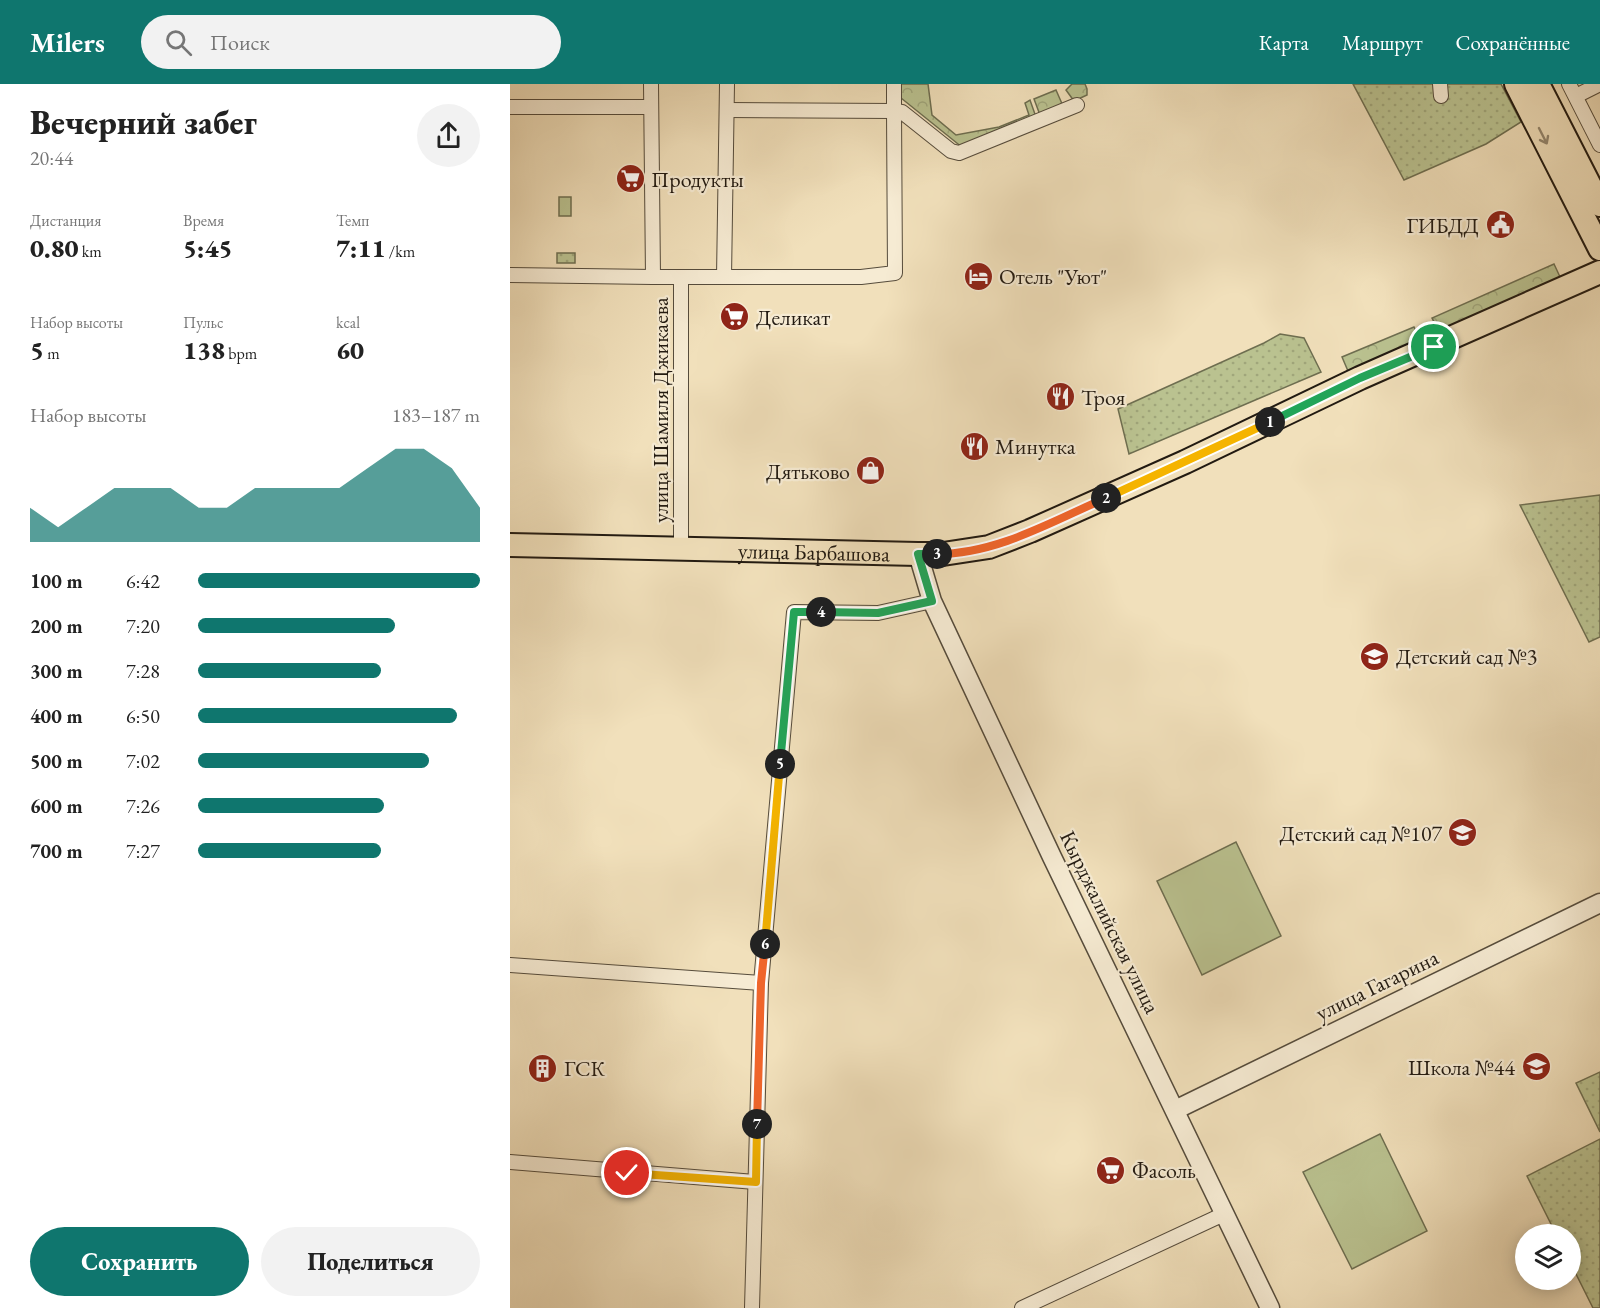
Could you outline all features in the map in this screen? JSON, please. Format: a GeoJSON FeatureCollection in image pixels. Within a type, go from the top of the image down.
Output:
{"type":"FeatureCollection","features":[{"type":"Feature","properties":{"kind":"main road"},"geometry":{"type":"LineString","coordinates":[[1516,84],[1600,249]]}},
{"type":"Feature","properties":{"kind":"main road"},"geometry":{"type":"LineString","coordinates":[[1538,84],[1600,205]]}},
{"type":"Feature","properties":{"kind":"main road","name":"улица Барбашова"},"geometry":{"type":"LineString","coordinates":[[510,545],[918,554],[943,554],[989,547],[1175,467],[1360,378],[1600,272]]}},
{"type":"Feature","properties":{"kind":"street","name":"улица Шамиля Джикаева"},"geometry":{"type":"LineString","coordinates":[[651,84],[653,277],[681,277],[681,549]]}},
{"type":"Feature","properties":{"kind":"street"},"geometry":{"type":"LineString","coordinates":[[724,277],[727,84]]}},
{"type":"Feature","properties":{"kind":"street"},"geometry":{"type":"LineString","coordinates":[[681,277],[861,277],[895,273],[894,84]]}},
{"type":"Feature","properties":{"kind":"street"},"geometry":{"type":"LineString","coordinates":[[1600,84],[1572,90],[1600,145]]}},
{"type":"Feature","properties":{"kind":"street"},"geometry":{"type":"LineString","coordinates":[[727,110],[902,112],[951,151],[959,153],[1077,105]]}},
{"type":"Feature","properties":{"kind":"street"},"geometry":{"type":"LineString","coordinates":[[510,107],[651,107]]}},
{"type":"Feature","properties":{"kind":"street"},"geometry":{"type":"LineString","coordinates":[[510,275],[653,277]]}},
{"type":"Feature","properties":{"kind":"street","name":"Кырджалийская улица"},"geometry":{"type":"LineString","coordinates":[[918,554],[932,601],[1269,1308]]}},
{"type":"Feature","properties":{"kind":"street"},"geometry":{"type":"LineString","coordinates":[[752,1308],[761,983],[794,612],[878,613],[932,601]]}},
{"type":"Feature","properties":{"kind":"street","name":"улица Гагарина"},"geometry":{"type":"LineString","coordinates":[[1174,1110],[1600,903]]}},
{"type":"Feature","properties":{"kind":"street"},"geometry":{"type":"LineString","coordinates":[[510,965],[761,983]]}},
{"type":"Feature","properties":{"kind":"street"},"geometry":{"type":"LineString","coordinates":[[510,1162],[756,1182]]}},
{"type":"Feature","properties":{"kind":"street"},"geometry":{"type":"LineString","coordinates":[[1022,1308],[1224,1214]]}},
{"type":"Feature","properties":{"kind":"green space"},"geometry":{"type":"Polygon","coordinates":[[[901,84],[928,84],[932,115],[956,135],[999,127],[1029,115],[1025,103],[1030,100],[1036,117],[963,148],[901,98],[901,84]]]}},
{"type":"Feature","properties":{"kind":"green space"},"geometry":{"type":"Polygon","coordinates":[[[1072,84],[1085,84],[1087,95],[1074,101],[1066,90],[1072,84]]]}},
{"type":"Feature","properties":{"kind":"green space"},"geometry":{"type":"Polygon","coordinates":[[[1353,84],[1501,84],[1521,122],[1486,144],[1404,180],[1353,84]]]}},
{"type":"Feature","properties":{"kind":"green space"},"geometry":{"type":"Polygon","coordinates":[[[1056,90],[1063,106],[1040,115],[1034,99],[1056,90]]]}},
{"type":"Feature","properties":{"kind":"green space"},"geometry":{"type":"Polygon","coordinates":[[[559,197],[571,197],[571,216],[559,216],[559,197]]]}},
{"type":"Feature","properties":{"kind":"green space"},"geometry":{"type":"Polygon","coordinates":[[[557,253],[575,253],[575,263],[557,263],[557,253]]]}},
{"type":"Feature","properties":{"kind":"green space"},"geometry":{"type":"Polygon","coordinates":[[[1554,264],[1561,279],[1439,331],[1432,318],[1554,264]]]}},
{"type":"Feature","properties":{"kind":"green space"},"geometry":{"type":"Polygon","coordinates":[[[1414,327],[1421,341],[1348,371],[1342,357],[1414,327]]]}},
{"type":"Feature","properties":{"kind":"green space"},"geometry":{"type":"Polygon","coordinates":[[[1280,334],[1304,338],[1321,372],[1129,454],[1118,409],[1280,334]]]}},
{"type":"Feature","properties":{"kind":"green space"},"geometry":{"type":"Polygon","coordinates":[[[1600,495],[1600,637],[1589,642],[1520,505],[1600,495]]]}},
{"type":"Feature","properties":{"kind":"green space"},"geometry":{"type":"Polygon","coordinates":[[[1236,842],[1281,936],[1202,975],[1157,881],[1236,842]]]}},
{"type":"Feature","properties":{"kind":"green space"},"geometry":{"type":"Polygon","coordinates":[[[1600,1072],[1600,1132],[1576,1083],[1600,1072]]]}},
{"type":"Feature","properties":{"kind":"green space"},"geometry":{"type":"Polygon","coordinates":[[[1380,1134],[1427,1231],[1352,1269],[1303,1172],[1380,1134]]]}},
{"type":"Feature","properties":{"kind":"green space"},"geometry":{"type":"Polygon","coordinates":[[[1600,1139],[1600,1308],[1593,1308],[1581,1284],[1581,1224],[1551,1224],[1527,1176],[1600,1139]]]}},
{"type":"Feature","properties":{"kind":"place","name":"Продукты"},"geometry":{"type":"Point","coordinates":[630,179]}},
{"type":"Feature","properties":{"kind":"place","name":"ГИБДД"},"geometry":{"type":"Point","coordinates":[1500,225]}},
{"type":"Feature","properties":{"kind":"place","name":"Отель \"Уют\""},"geometry":{"type":"Point","coordinates":[978,276]}},
{"type":"Feature","properties":{"kind":"place","name":"Деликат"},"geometry":{"type":"Point","coordinates":[735,317]}},
{"type":"Feature","properties":{"kind":"place","name":"Троя"},"geometry":{"type":"Point","coordinates":[1060,397]}},
{"type":"Feature","properties":{"kind":"place","name":"Минутка"},"geometry":{"type":"Point","coordinates":[974,446]}},
{"type":"Feature","properties":{"kind":"place","name":"Дятьково"},"geometry":{"type":"Point","coordinates":[871,471]}},
{"type":"Feature","properties":{"kind":"place","name":"Детский сад №3"},"geometry":{"type":"Point","coordinates":[1375,656]}},
{"type":"Feature","properties":{"kind":"place","name":"Детский сад №107"},"geometry":{"type":"Point","coordinates":[1463,833]}},
{"type":"Feature","properties":{"kind":"place","name":"Школа №44"},"geometry":{"type":"Point","coordinates":[1536,1067]}},
{"type":"Feature","properties":{"kind":"place","name":"ГСК"},"geometry":{"type":"Point","coordinates":[543,1068]}},
{"type":"Feature","properties":{"kind":"place","name":"Фасоль"},"geometry":{"type":"Point","coordinates":[1111,1170]}},
{"type":"Feature","properties":{"kind":"route"},"geometry":{"type":"LineString","coordinates":[[627,1173],[756,1182],[761,983],[794,612],[878,613],[932,601],[918,554],[943,554],[989,547],[1030,531],[1185,462],[1360,378],[1434,347]]}}]}
